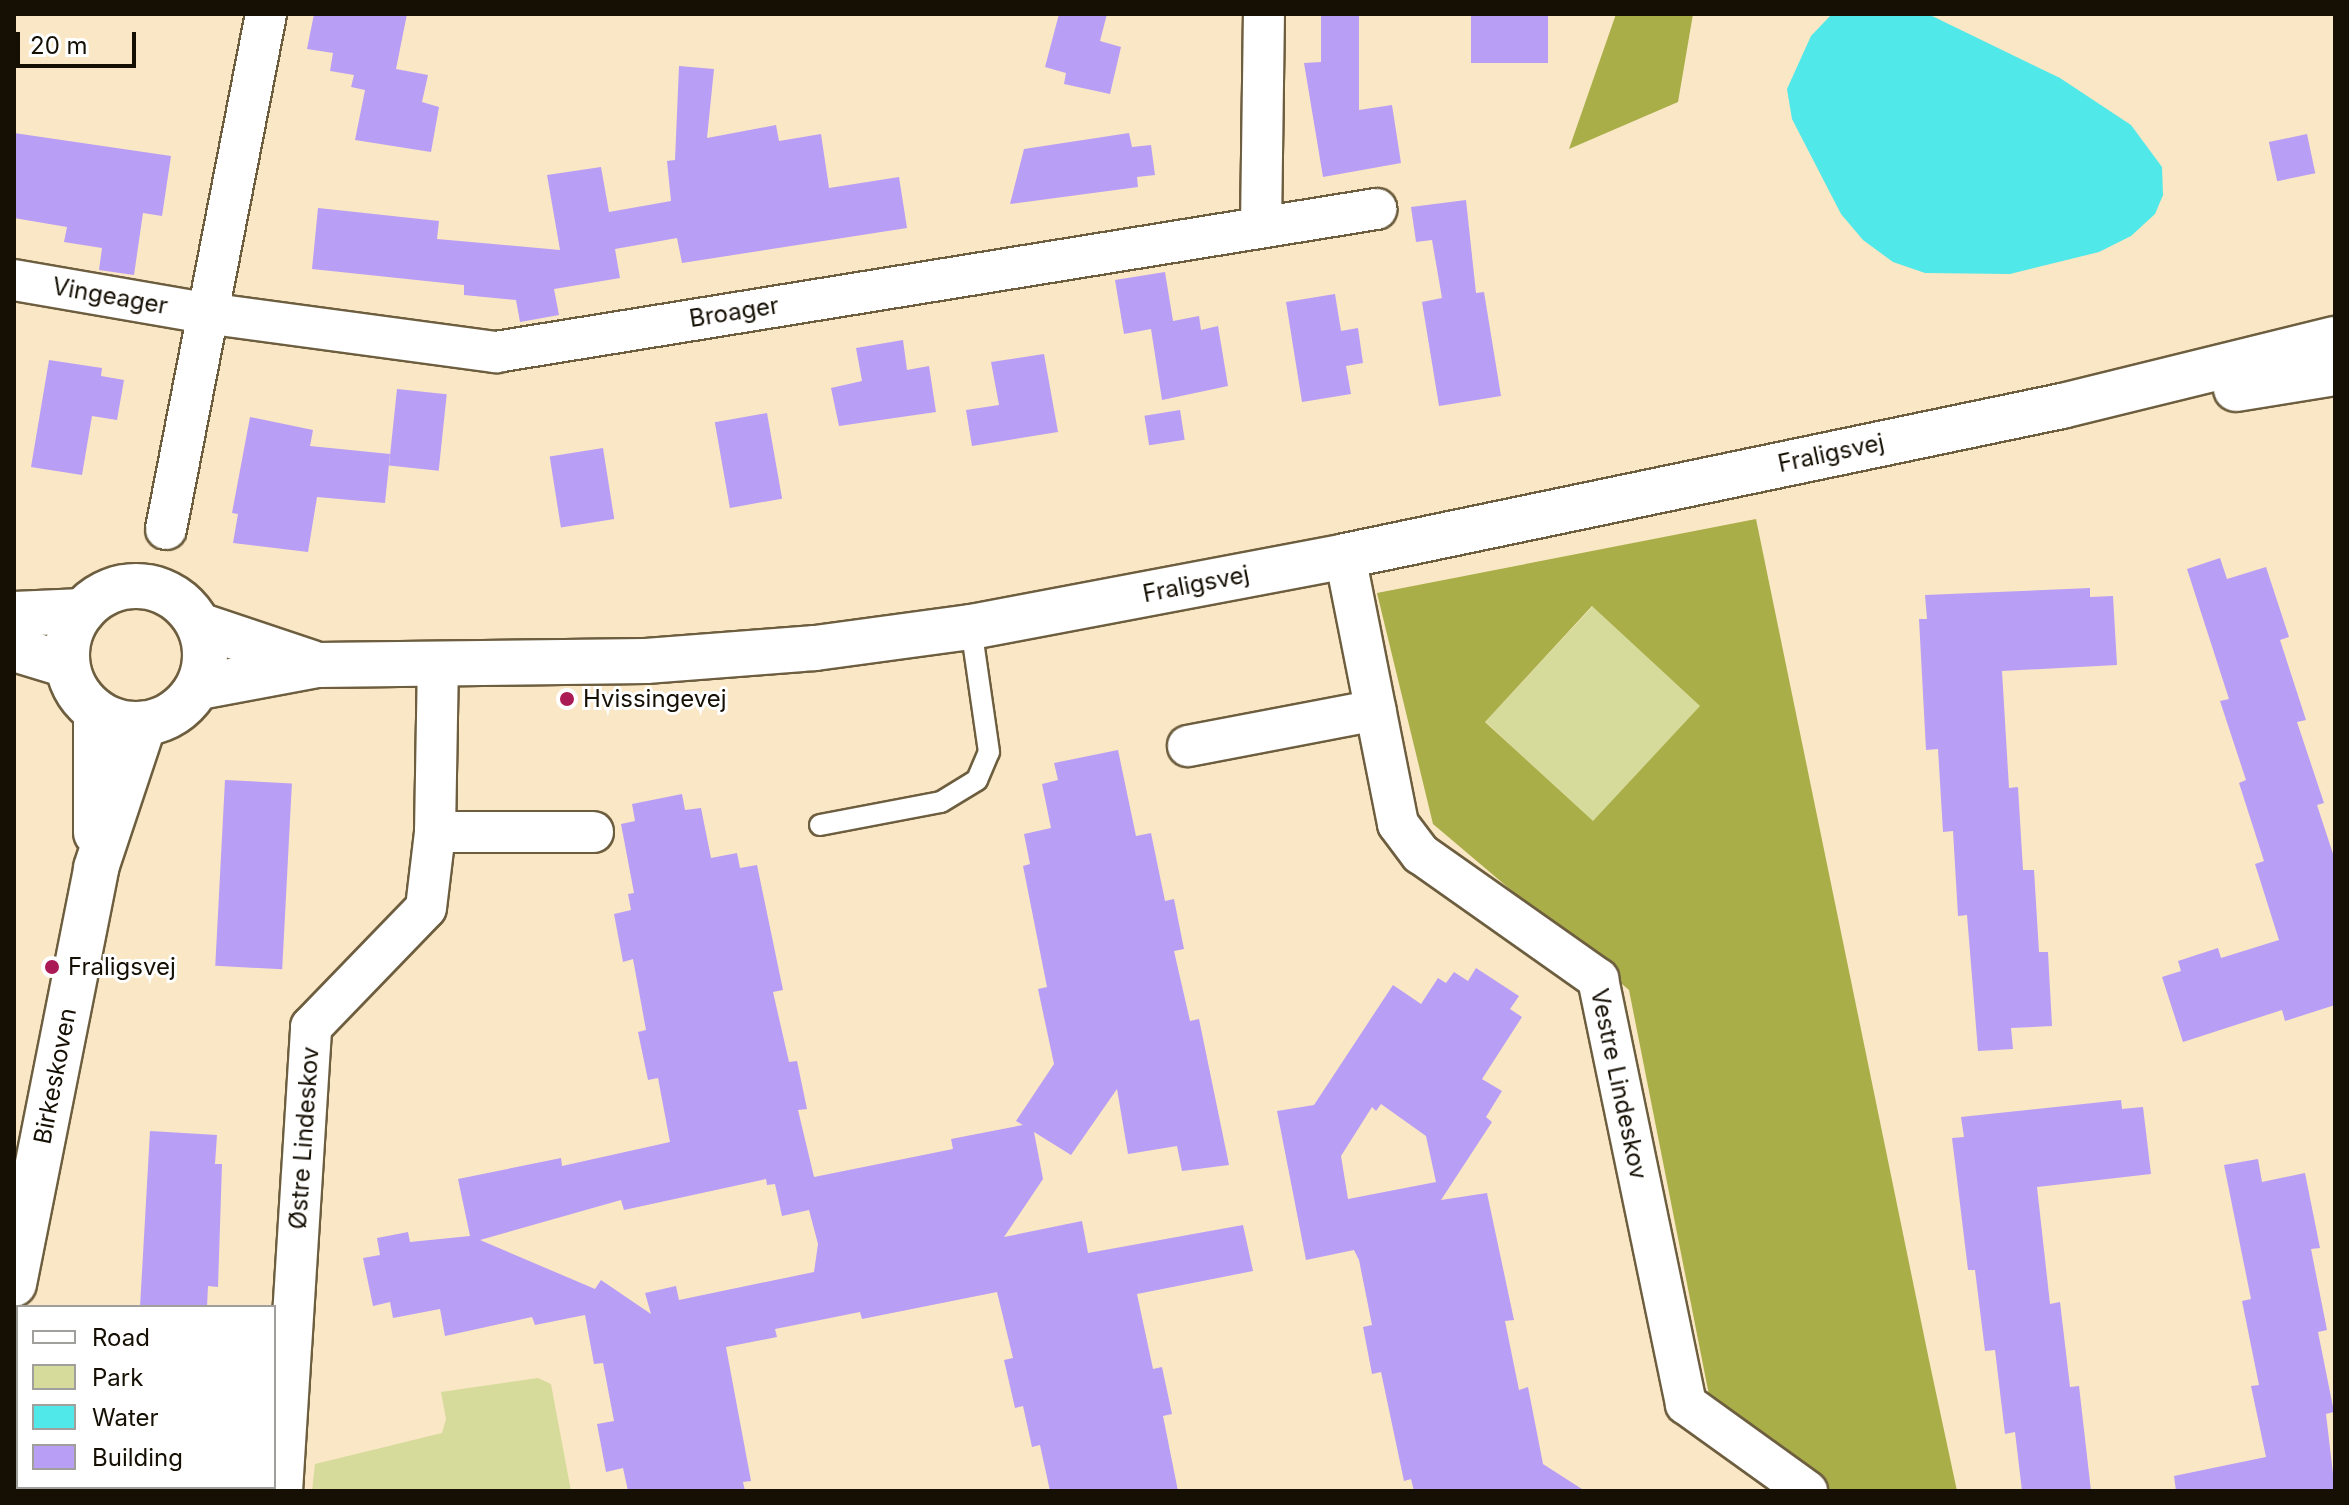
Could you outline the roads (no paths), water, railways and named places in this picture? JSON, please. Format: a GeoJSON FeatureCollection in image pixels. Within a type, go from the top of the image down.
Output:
{"type":"FeatureCollection","features":[{"type":"Feature","properties":{"kind":"street"},"geometry":{"type":"LineString","coordinates":[[166,529],[266,14]]}},
{"type":"Feature","properties":{"kind":"street"},"geometry":{"type":"LineString","coordinates":[[1261,226],[1264,14]]}},
{"type":"Feature","properties":{"kind":"street","name":"Broager"},"geometry":{"type":"LineString","coordinates":[[206,313],[496,352],[1376,209]]}},
{"type":"Feature","properties":{"kind":"street","name":"Vingeager"},"geometry":{"type":"LineString","coordinates":[[14,280],[206,313]]}},
{"type":"Feature","properties":{"kind":"street","name":"Fraligsvej"},"geometry":{"type":"LineString","coordinates":[[199,687],[318,665],[438,667],[646,661],[815,648],[971,627],[1345,556],[2062,406],[2335,339]]}},
{"type":"Feature","properties":{"kind":"street","name":"Fraligsvej"},"geometry":{"type":"LineString","coordinates":[[2062,406],[2335,373]]}},
{"type":"Feature","properties":{"kind":"street","name":"Vestre Lindeskov"},"geometry":{"type":"LineString","coordinates":[[1345,556],[1398,824],[1421,854],[1598,979],[1686,1404],[1807,1491]]}},
{"type":"Feature","properties":{"kind":"street"},"geometry":{"type":"LineString","coordinates":[[136,585],[174,596],[199,625],[206,666],[199,687],[166,718],[144,724],[111,720],[96,712],[76,689],[67,665],[67,645],[83,611],[116,589],[136,585]]}},
{"type":"Feature","properties":{"kind":"street"},"geometry":{"type":"LineString","coordinates":[[14,614],[83,611]]}},
{"type":"Feature","properties":{"kind":"street","name":"Fraligsvej"},"geometry":{"type":"LineString","coordinates":[[199,625],[318,665]]}},
{"type":"Feature","properties":{"kind":"street"},"geometry":{"type":"LineString","coordinates":[[14,649],[67,665]]}},
{"type":"Feature","properties":{"kind":"street","name":"Østre Lindeskov"},"geometry":{"type":"LineString","coordinates":[[282,1491],[311,1027],[426,908],[435,832],[438,667]]}},
{"type":"Feature","properties":{"kind":"street"},"geometry":{"type":"LineString","coordinates":[[1188,746],[1376,710]]}},
{"type":"Feature","properties":{"kind":"street","name":"Birkeskoven"},"geometry":{"type":"LineString","coordinates":[[96,712],[96,868]]}},
{"type":"Feature","properties":{"kind":"street","name":"Birkeskoven"},"geometry":{"type":"LineString","coordinates":[[14,1284],[96,868],[144,724]]}},
{"type":"Feature","properties":{"kind":"street"},"geometry":{"type":"LineString","coordinates":[[435,832],[593,832]]}},
{"type":"Feature","properties":{"kind":"lane"},"geometry":{"type":"LineString","coordinates":[[820,825],[941,802],[977,780],[989,752],[971,627]]}},
{"type":"Feature","properties":{"kind":"water"},"geometry":{"type":"Polygon","coordinates":[[[1928,14],[2060,78],[2131,125],[2162,167],[2163,195],[2155,214],[2131,236],[2099,252],[2010,274],[1925,273],[1893,262],[1863,240],[1841,214],[1792,119],[1787,89],[1811,36],[1831,15],[1928,14]]]}},
{"type":"Feature","properties":{"kind":"place","name":"Hvissingevej"},"geometry":{"type":"Point","coordinates":[567,699]}},
{"type":"Feature","properties":{"kind":"place","name":"Fraligsvej"},"geometry":{"type":"Point","coordinates":[52,967]}}]}
